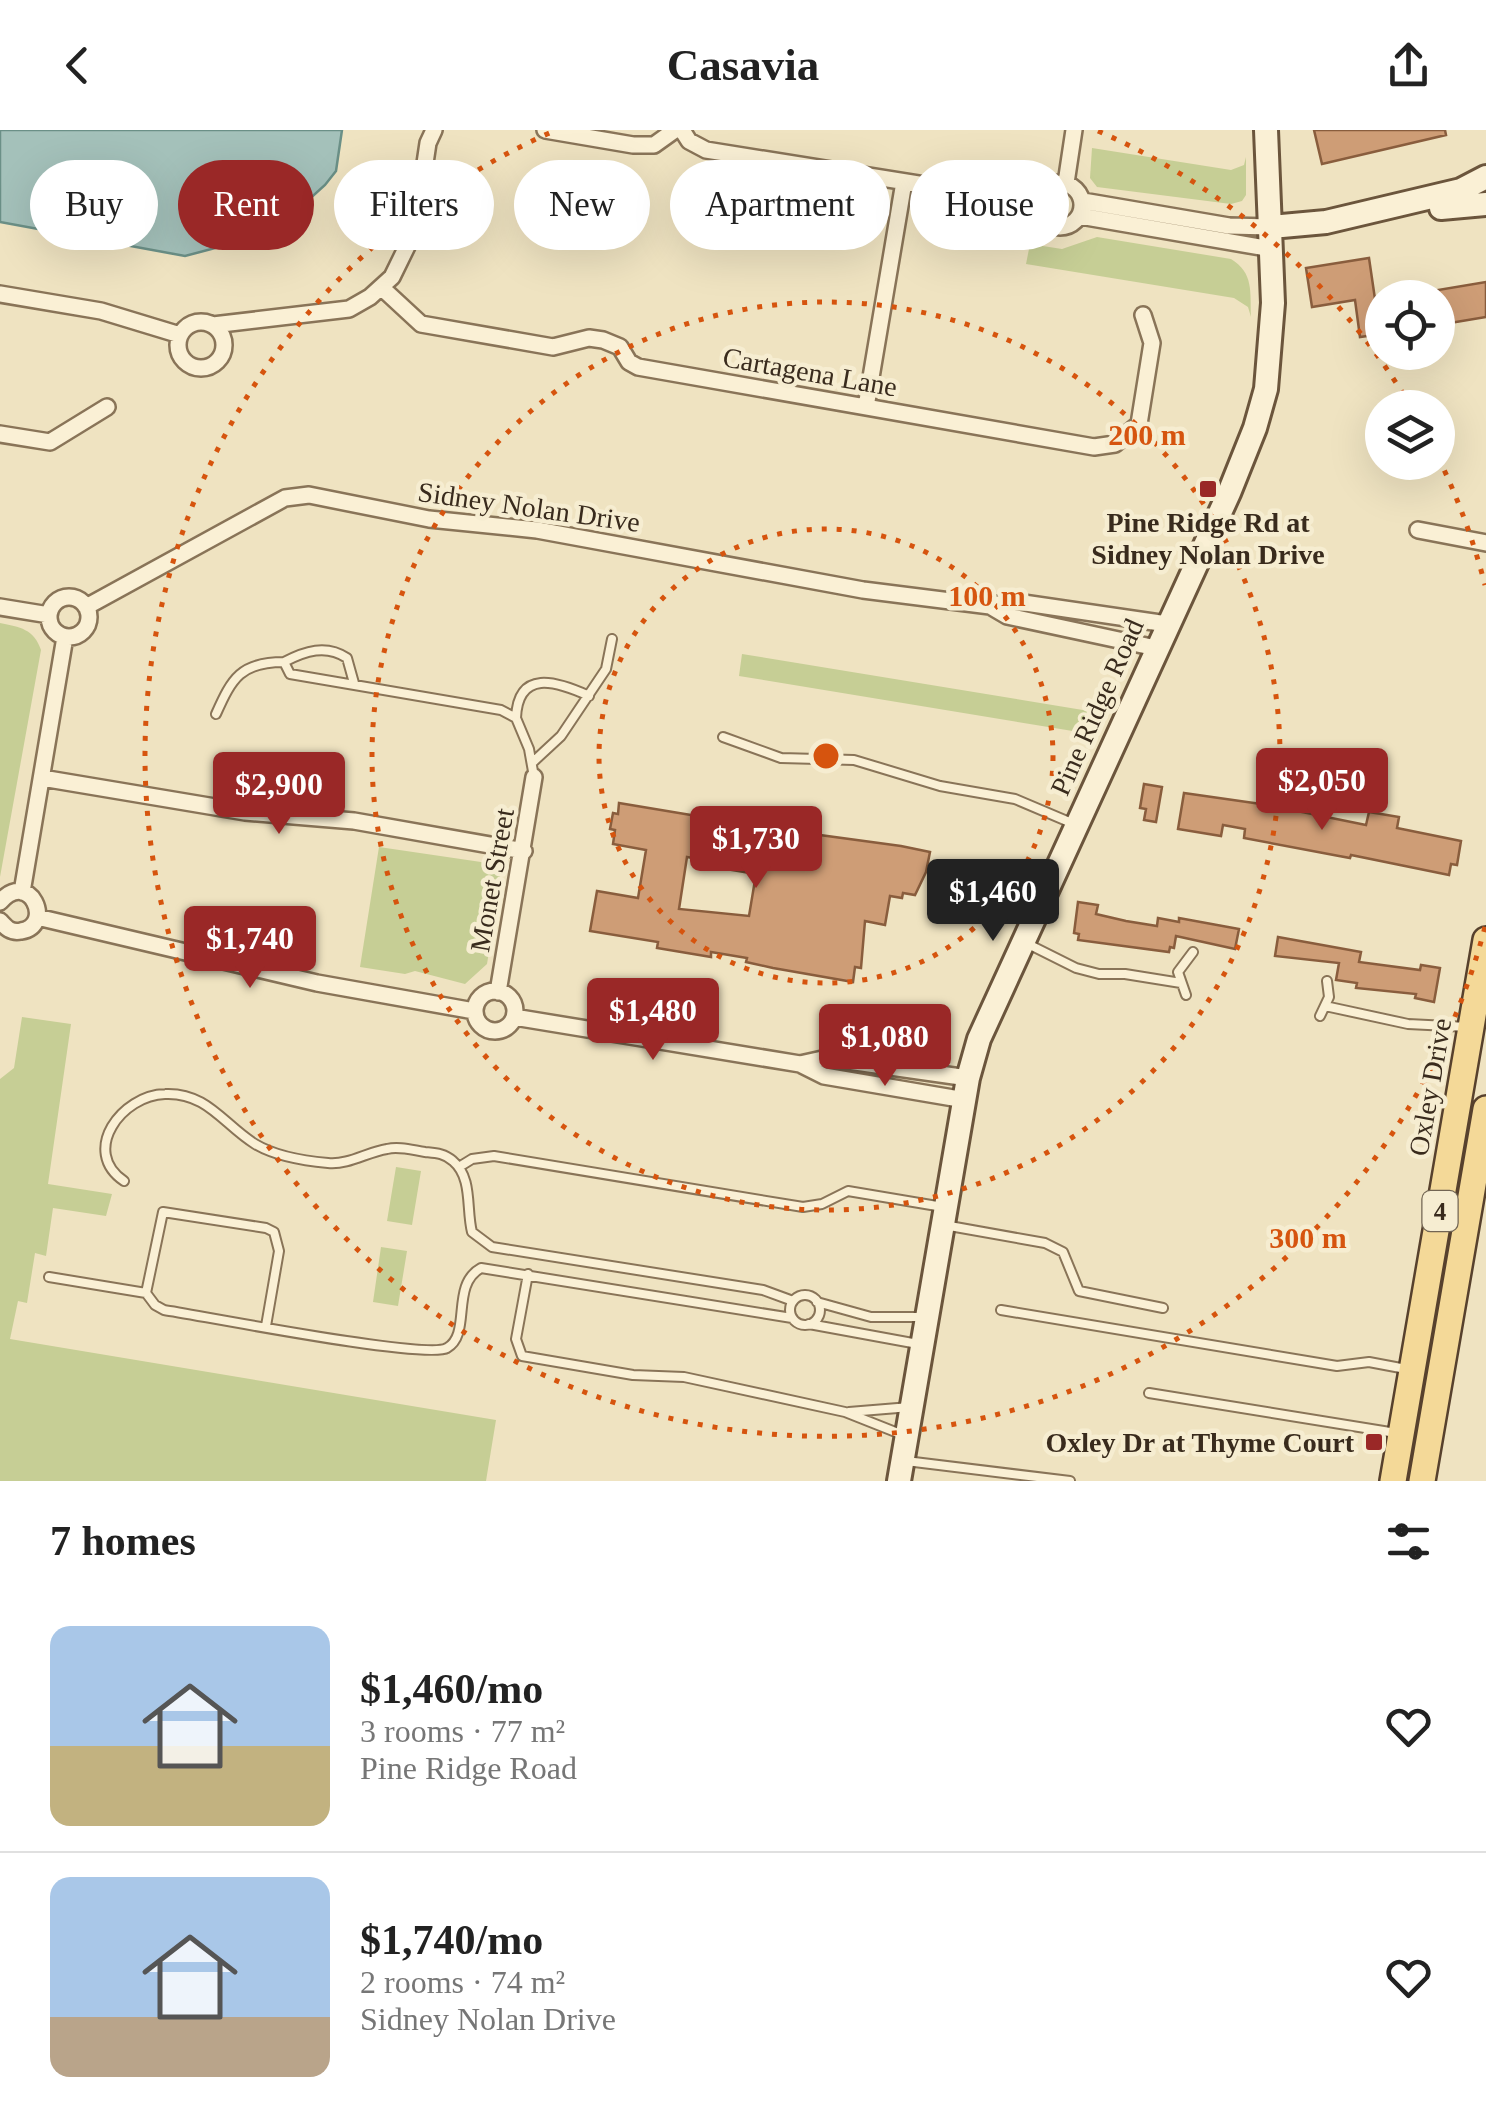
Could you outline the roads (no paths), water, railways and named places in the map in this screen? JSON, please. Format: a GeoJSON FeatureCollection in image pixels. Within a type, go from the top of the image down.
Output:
{"type":"FeatureCollection","features":[{"type":"Feature","properties":{"kind":"main road","name":"Oxley Drive"},"geometry":{"type":"LineString","coordinates":[[1393,1481],[1486,940]]}},
{"type":"Feature","properties":{"kind":"main road","name":"4"},"geometry":{"type":"LineString","coordinates":[[1422,1481],[1486,1109]]}},
{"type":"Feature","properties":{"kind":"street"},"geometry":{"type":"LineString","coordinates":[[213,325],[224,341],[221,357],[209,367],[186,364],[178,351],[180,335],[190,324],[259,321],[349,309],[381,287],[392,277],[415,230],[428,142],[434,130]]}},
{"type":"Feature","properties":{"kind":"street"},"geometry":{"type":"LineString","coordinates":[[546,130],[644,145],[654,145],[678,130],[688,142],[706,150],[910,183]]}},
{"type":"Feature","properties":{"kind":"street"},"geometry":{"type":"LineString","coordinates":[[1069,163],[1074,130]]}},
{"type":"Feature","properties":{"kind":"street","name":"Pine Ridge Road"},"geometry":{"type":"LineString","coordinates":[[901,1471],[979,1039],[1234,480],[1266,390],[1273,316],[1266,130]]}},
{"type":"Feature","properties":{"kind":"street"},"geometry":{"type":"LineString","coordinates":[[1272,238],[1461,190],[1486,177]]}},
{"type":"Feature","properties":{"kind":"street"},"geometry":{"type":"LineString","coordinates":[[866,407],[904,182]]}},
{"type":"Feature","properties":{"kind":"street"},"geometry":{"type":"LineString","coordinates":[[1069,185],[1077,190],[1081,209],[1069,225]]}},
{"type":"Feature","properties":{"kind":"street"},"geometry":{"type":"LineString","coordinates":[[1081,209],[1229,226],[1272,238],[1454,205],[1486,204]]}},
{"type":"Feature","properties":{"kind":"street","name":"Cartagena Lane"},"geometry":{"type":"LineString","coordinates":[[381,287],[421,324],[553,348],[589,338],[603,340],[620,348],[629,362],[638,366],[1094,448],[1115,444],[1138,424],[1152,343],[1142,316]]}},
{"type":"Feature","properties":{"kind":"street"},"geometry":{"type":"LineString","coordinates":[[0,294],[102,311],[180,335]]}},
{"type":"Feature","properties":{"kind":"street"},"geometry":{"type":"LineString","coordinates":[[224,341],[259,321]]}},
{"type":"Feature","properties":{"kind":"street"},"geometry":{"type":"LineString","coordinates":[[0,434],[50,442],[108,408]]}},
{"type":"Feature","properties":{"kind":"street","name":"Sidney Nolan Drive"},"geometry":{"type":"LineString","coordinates":[[86,607],[285,498],[309,495],[429,519],[538,530],[864,590],[990,606],[1011,601],[1167,624]]}},
{"type":"Feature","properties":{"kind":"street"},"geometry":{"type":"LineString","coordinates":[[1418,530],[1486,542]]}},
{"type":"Feature","properties":{"kind":"street"},"geometry":{"type":"LineString","coordinates":[[64,598],[77,599],[86,607],[87,626],[78,636],[65,637],[54,632],[48,615],[54,604],[64,598]]}},
{"type":"Feature","properties":{"kind":"street"},"geometry":{"type":"LineString","coordinates":[[0,606],[48,615]]}},
{"type":"Feature","properties":{"kind":"street","name":"Sidney Nolan Drive"},"geometry":{"type":"LineString","coordinates":[[990,606],[1007,616],[1156,648]]}},
{"type":"Feature","properties":{"kind":"street"},"geometry":{"type":"LineString","coordinates":[[22,892],[65,637]]}},
{"type":"Feature","properties":{"kind":"street","name":"Monet Street"},"geometry":{"type":"LineString","coordinates":[[498,992],[524,851],[534,769]]}},
{"type":"Feature","properties":{"kind":"street"},"geometry":{"type":"LineString","coordinates":[[42,778],[245,812],[354,820],[524,851]]}},
{"type":"Feature","properties":{"kind":"street"},"geometry":{"type":"LineString","coordinates":[[0,902],[8,894],[22,892],[36,904],[37,917],[29,928],[17,932],[5,928],[0,921]]}},
{"type":"Feature","properties":{"kind":"street"},"geometry":{"type":"LineString","coordinates":[[37,917],[318,983],[474,1011]]}},
{"type":"Feature","properties":{"kind":"street"},"geometry":{"type":"LineString","coordinates":[[498,992],[514,1004],[514,1018],[501,1030],[488,1030],[478,1023],[474,1011],[482,996],[498,992]]}},
{"type":"Feature","properties":{"kind":"street"},"geometry":{"type":"LineString","coordinates":[[514,1018],[800,1064],[827,1058],[967,1089]]}},
{"type":"Feature","properties":{"kind":"lane"},"geometry":{"type":"LineString","coordinates":[[534,769],[562,736],[606,669],[612,638]]}},
{"type":"Feature","properties":{"kind":"lane"},"geometry":{"type":"LineString","coordinates":[[216,714],[230,681],[250,668],[284,662],[301,652],[336,650],[347,658],[354,683]]}},
{"type":"Feature","properties":{"kind":"lane"},"geometry":{"type":"LineString","coordinates":[[284,662],[290,674],[302,678],[468,702],[516,718]]}},
{"type":"Feature","properties":{"kind":"lane"},"geometry":{"type":"LineString","coordinates":[[534,769],[516,718],[517,700],[524,688],[536,683],[566,686],[589,696]]}},
{"type":"Feature","properties":{"kind":"lane"},"geometry":{"type":"LineString","coordinates":[[722,737],[781,758],[854,760],[940,786],[1015,799],[1076,825]]}},
{"type":"Feature","properties":{"kind":"lane"},"geometry":{"type":"LineString","coordinates":[[1023,942],[1076,968],[1099,974],[1181,983]]}},
{"type":"Feature","properties":{"kind":"lane"},"geometry":{"type":"LineString","coordinates":[[1186,994],[1178,972],[1193,952]]}},
{"type":"Feature","properties":{"kind":"lane"},"geometry":{"type":"LineString","coordinates":[[1320,1016],[1329,997],[1327,981]]}},
{"type":"Feature","properties":{"kind":"lane"},"geometry":{"type":"LineString","coordinates":[[1325,1006],[1408,1024],[1471,1027]]}},
{"type":"Feature","properties":{"kind":"lane"},"geometry":{"type":"LineString","coordinates":[[124,1181],[106,1161],[103,1145],[109,1130],[144,1098],[184,1095],[223,1115],[254,1144],[270,1152],[331,1164],[392,1148],[443,1154],[459,1167],[466,1183],[472,1232],[492,1247],[763,1290],[793,1301],[803,1296],[870,1317],[928,1317]]}},
{"type":"Feature","properties":{"kind":"lane"},"geometry":{"type":"LineString","coordinates":[[459,1167],[494,1156],[803,1207],[822,1204],[848,1192],[1044,1243],[1063,1252],[1079,1291],[1163,1308]]}},
{"type":"Feature","properties":{"kind":"lane"},"geometry":{"type":"LineString","coordinates":[[146,1294],[163,1212],[266,1228],[274,1232],[279,1251],[266,1326]]}},
{"type":"Feature","properties":{"kind":"lane"},"geometry":{"type":"LineString","coordinates":[[49,1277],[146,1294],[164,1310],[426,1352],[440,1351],[456,1340],[466,1282],[472,1272],[481,1268],[792,1318]]}},
{"type":"Feature","properties":{"kind":"lane"},"geometry":{"type":"LineString","coordinates":[[528,1274],[516,1339],[522,1356],[633,1375],[684,1377],[845,1412],[907,1436]]}},
{"type":"Feature","properties":{"kind":"lane"},"geometry":{"type":"LineString","coordinates":[[793,1301],[790,1312],[797,1323],[923,1344]]}},
{"type":"Feature","properties":{"kind":"lane"},"geometry":{"type":"LineString","coordinates":[[810,1324],[818,1316],[817,1302]]}},
{"type":"Feature","properties":{"kind":"lane"},"geometry":{"type":"LineString","coordinates":[[1001,1310],[1337,1366],[1369,1362],[1412,1370]]}},
{"type":"Feature","properties":{"kind":"lane"},"geometry":{"type":"LineString","coordinates":[[1149,1392],[1402,1434]]}},
{"type":"Feature","properties":{"kind":"lane"},"geometry":{"type":"LineString","coordinates":[[845,1412],[912,1407]]}},
{"type":"Feature","properties":{"kind":"lane"},"geometry":{"type":"LineString","coordinates":[[901,1471],[1070,1481]]}},
{"type":"Feature","properties":{"kind":"water"},"geometry":{"type":"Polygon","coordinates":[[[0,130],[342,130],[334,174],[314,195],[314,160],[178,160],[178,250],[208,250],[185,256],[152,250],[158,250],[158,160],[30,160],[30,228],[0,222],[0,130]]]}},
{"type":"Feature","properties":{"kind":"place","name":"Pine Ridge Rd at Sidney Nolan Drive"},"geometry":{"type":"Point","coordinates":[1208,489]}},
{"type":"Feature","properties":{"kind":"place","name":"Oxley Dr at Thyme Court"},"geometry":{"type":"Point","coordinates":[1374,1442]}}]}
